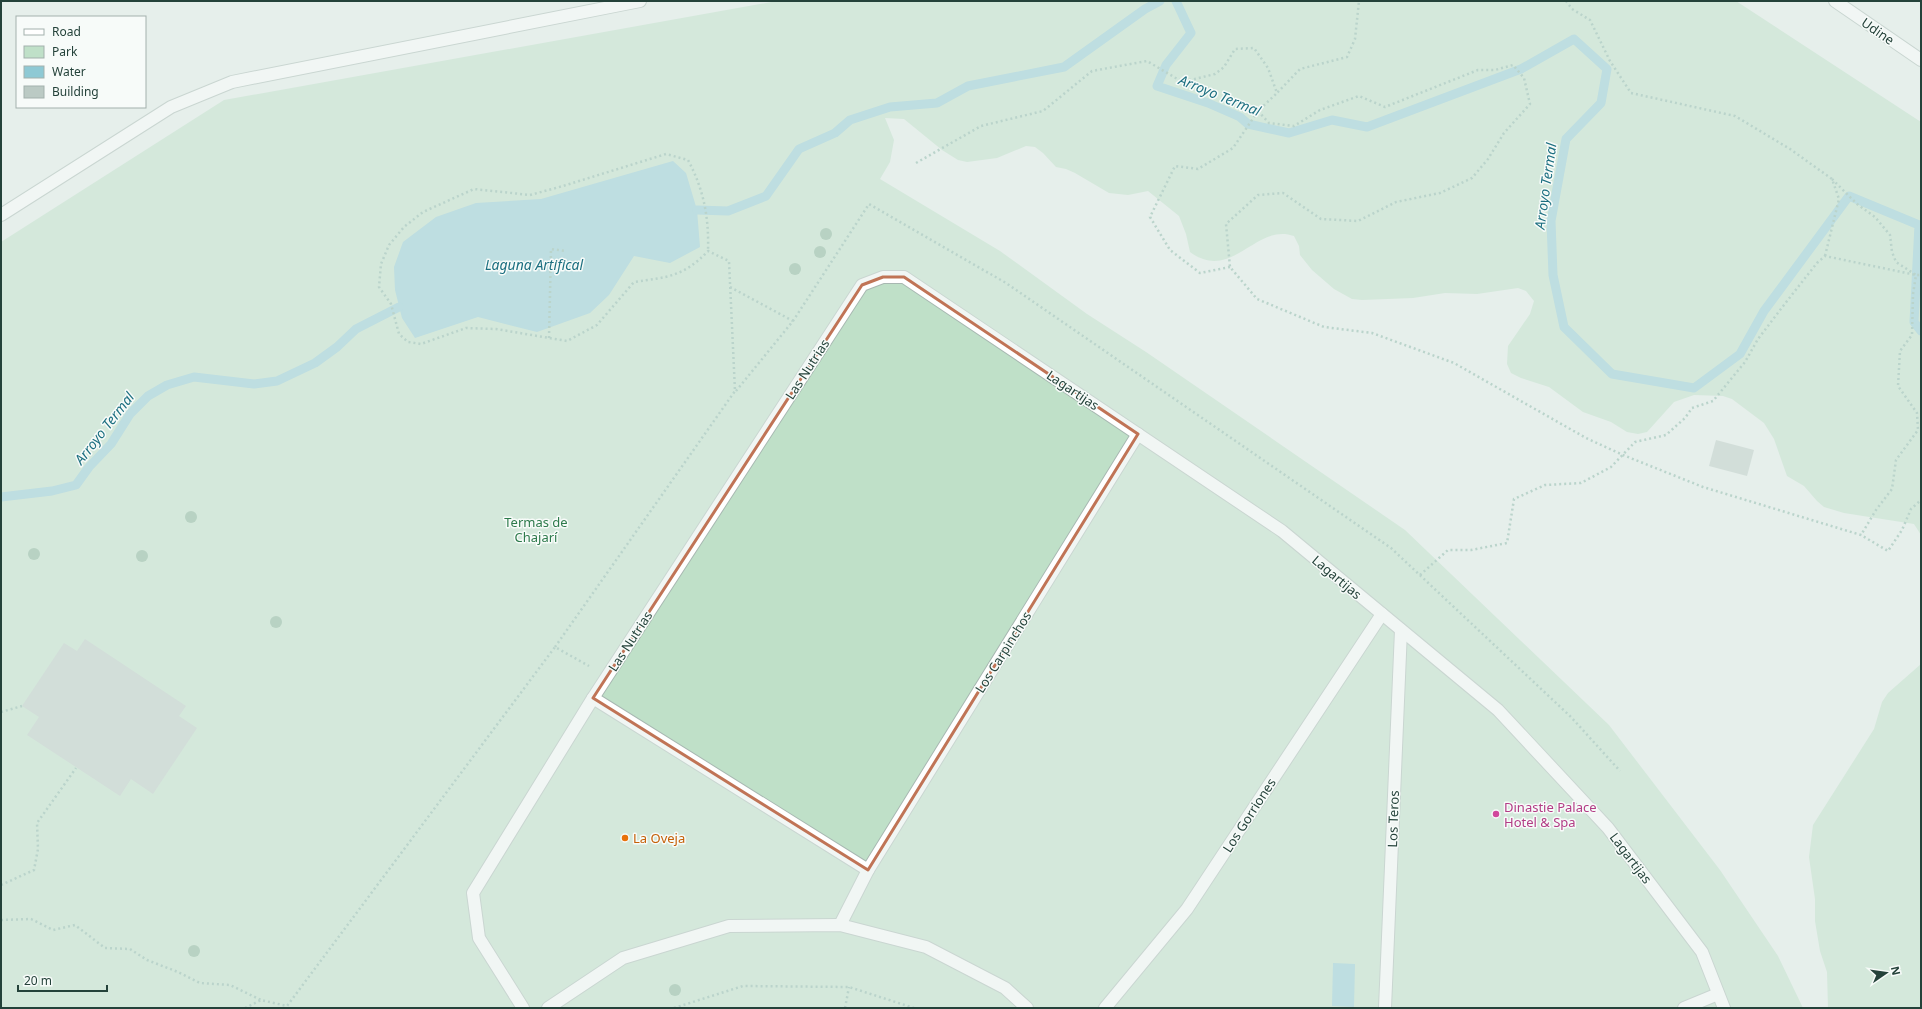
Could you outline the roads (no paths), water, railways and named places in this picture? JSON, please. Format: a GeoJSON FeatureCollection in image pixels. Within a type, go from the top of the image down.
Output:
{"type":"FeatureCollection","features":[{"type":"Feature","properties":{"kind":"street"},"geometry":{"type":"LineString","coordinates":[[1,215],[171,107],[232,82],[640,1]]}},
{"type":"Feature","properties":{"kind":"street","name":"Udine"},"geometry":{"type":"LineString","coordinates":[[1836,1],[1921,60]]}},
{"type":"Feature","properties":{"kind":"street","name":"Lagartijas"},"geometry":{"type":"LineString","coordinates":[[862,285],[883,277],[904,277],[1282,531],[1498,710],[1608,828],[1702,952],[1724,1008]]}},
{"type":"Feature","properties":{"kind":"street","name":"Las Nutrias"},"geometry":{"type":"LineString","coordinates":[[523,1008],[479,938],[473,893],[607,676],[862,285]]}},
{"type":"Feature","properties":{"kind":"street","name":"Los Carpinchos"},"geometry":{"type":"LineString","coordinates":[[840,925],[868,870],[1138,434]]}},
{"type":"Feature","properties":{"kind":"street","name":"Los Gorriones"},"geometry":{"type":"LineString","coordinates":[[1104,1008],[1187,909],[1382,614]]}},
{"type":"Feature","properties":{"kind":"street","name":"Los Teros"},"geometry":{"type":"LineString","coordinates":[[1385,1008],[1401,630]]}},
{"type":"Feature","properties":{"kind":"street"},"geometry":{"type":"LineString","coordinates":[[593,698],[868,870]]}},
{"type":"Feature","properties":{"kind":"street"},"geometry":{"type":"LineString","coordinates":[[548,1008],[623,958],[729,926],[840,925],[926,947],[1005,988],[1027,1008]]}},
{"type":"Feature","properties":{"kind":"street"},"geometry":{"type":"LineString","coordinates":[[1684,1008],[1718,994]]}},
{"type":"Feature","properties":{"kind":"water","name":"Laguna Artifical"},"geometry":{"type":"Polygon","coordinates":[[[673,161],[686,173],[697,210],[700,247],[670,263],[634,256],[609,295],[590,313],[537,332],[478,317],[415,338],[402,318],[395,290],[394,267],[403,242],[436,217],[476,203],[541,199],[673,161]]]}},
{"type":"Feature","properties":{"kind":"water"},"geometry":{"type":"Polygon","coordinates":[[[1333,963],[1355,964],[1354,1007],[1332,1006],[1333,963]]]}},
{"type":"Feature","properties":{"kind":"waterway","name":"Arroyo Termal"},"geometry":{"type":"LineString","coordinates":[[697,210],[728,211],[766,196],[799,149],[835,133],[850,120],[890,107],[937,103],[968,86],[1064,67],[1145,9],[1160,1]]}},
{"type":"Feature","properties":{"kind":"waterway","name":"Arroyo Termal"},"geometry":{"type":"LineString","coordinates":[[1176,1],[1191,33],[1166,65],[1157,86],[1208,103],[1240,117],[1248,124],[1289,133],[1332,120],[1367,127],[1521,69],[1574,39],[1607,69],[1601,103],[1566,139],[1551,221],[1553,275],[1564,327],[1612,374],[1694,388],[1740,354],[1764,311],[1849,196],[1919,225],[1914,322],[1921,331]]}},
{"type":"Feature","properties":{"kind":"waterway","name":"Arroyo Termal"},"geometry":{"type":"LineString","coordinates":[[1,497],[52,491],[76,485],[89,467],[111,444],[130,414],[148,396],[167,385],[194,377],[254,384],[277,381],[315,363],[337,347],[356,329],[399,307]]}},
{"type":"Feature","properties":{"kind":"place","name":"Dinastie Palace Hotel & Spa"},"geometry":{"type":"Point","coordinates":[1496,814]}},
{"type":"Feature","properties":{"kind":"place","name":"La Oveja"},"geometry":{"type":"Point","coordinates":[625,838]}},
{"type":"Feature","properties":{"kind":"park label","name":"Termas de Chajarí"},"geometry":{"type":"Point","coordinates":[536,530]}}]}
